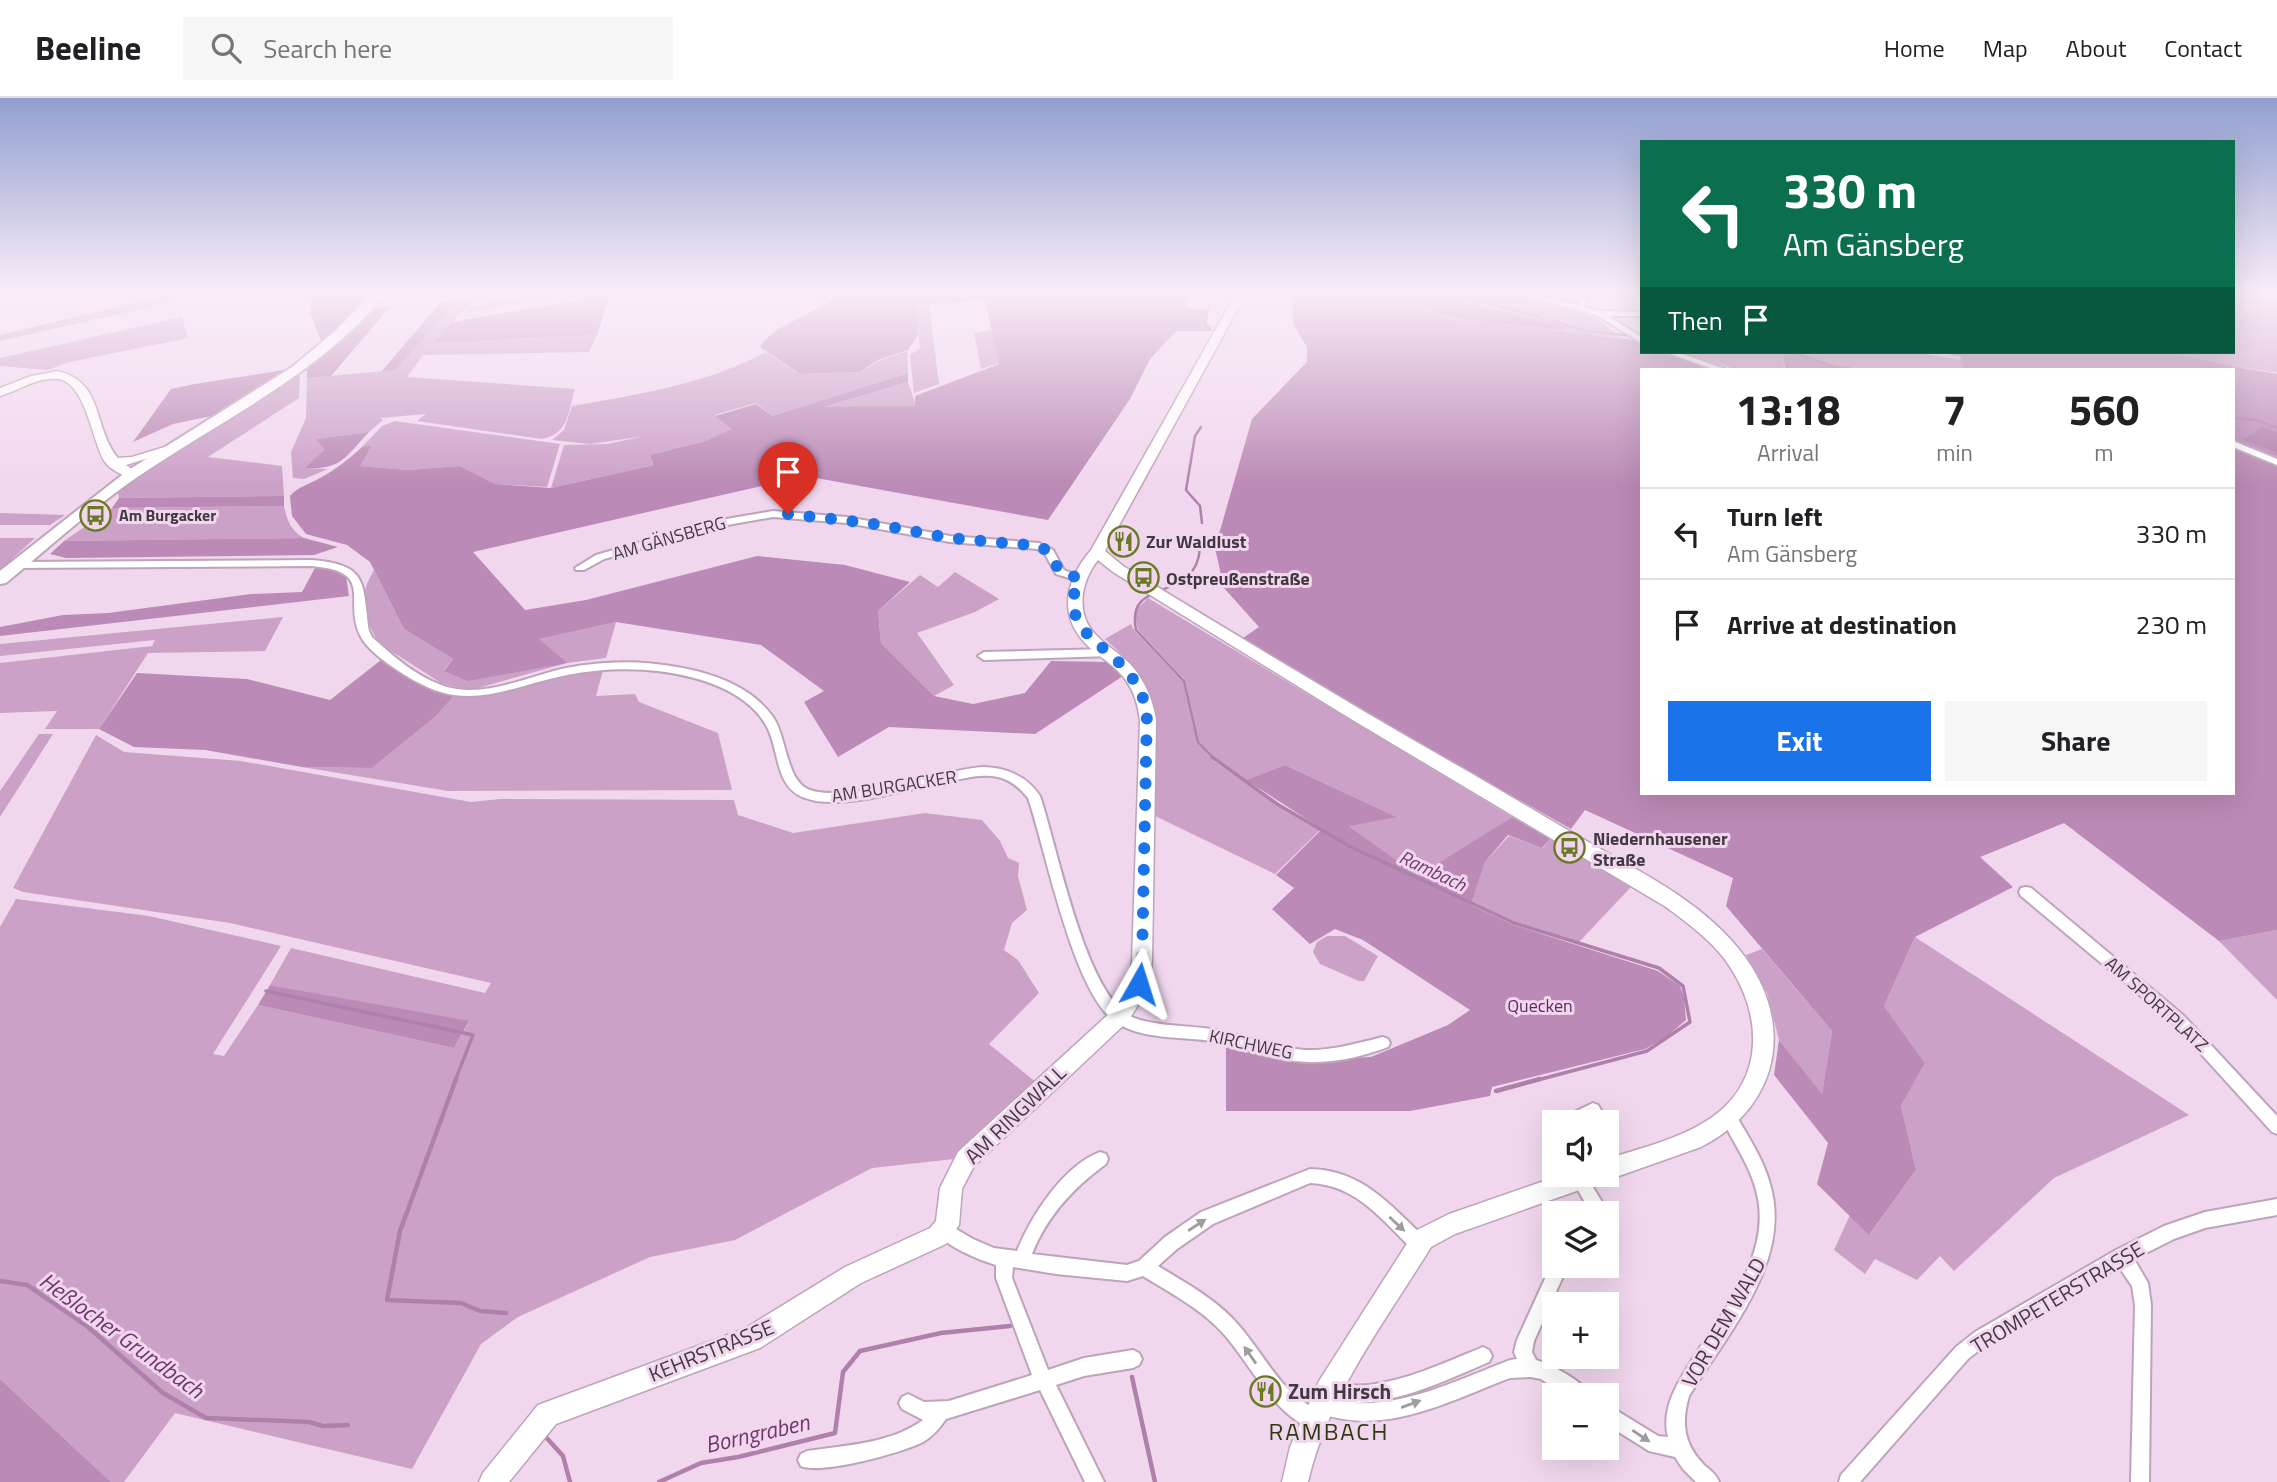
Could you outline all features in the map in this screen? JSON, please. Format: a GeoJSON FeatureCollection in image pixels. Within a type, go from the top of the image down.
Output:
{"type":"FeatureCollection","features":[{"type":"Feature","properties":{"kind":"main road"},"geometry":{"type":"LineString","coordinates":[[0,579],[132,474],[297,370],[312,357]]}},
{"type":"Feature","properties":{"kind":"main road"},"geometry":{"type":"LineString","coordinates":[[1119,1017],[1136,994],[1142,961],[1148,720],[1144,700],[1135,681],[1089,637],[1077,618],[1073,598],[1079,578],[1100,556],[1207,357]]}},
{"type":"Feature","properties":{"kind":"main road"},"geometry":{"type":"LineString","coordinates":[[0,392],[50,375],[74,380],[89,403],[102,444],[111,461],[122,471],[132,474]]}},
{"type":"Feature","properties":{"kind":"main road"},"geometry":{"type":"LineString","coordinates":[[111,461],[133,461],[171,449]]}},
{"type":"Feature","properties":{"kind":"main road"},"geometry":{"type":"LineString","coordinates":[[1100,556],[1402,742],[1643,882],[1687,911],[1712,932],[1733,956],[1752,987],[1764,1034],[1764,1050],[1757,1079],[1750,1093],[1730,1117],[1704,1134],[1619,1165]]}},
{"type":"Feature","properties":{"kind":"main road","name":"AM RINGWALL"},"geometry":{"type":"LineString","coordinates":[[944,1230],[948,1220],[951,1188],[966,1159],[1119,1017]]}},
{"type":"Feature","properties":{"kind":"main road"},"geometry":{"type":"LineString","coordinates":[[1295,1482],[1303,1447],[1321,1405],[1419,1244],[1435,1231],[1449,1225],[1554,1187]]}},
{"type":"Feature","properties":{"kind":"main road","name":"KEHRSTRASSE"},"geometry":{"type":"LineString","coordinates":[[492,1482],[547,1414],[751,1339],[853,1275],[930,1241],[944,1230]]}},
{"type":"Feature","properties":{"kind":"street"},"geometry":{"type":"LineString","coordinates":[[1683,357],[1718,368]]}},
{"type":"Feature","properties":{"kind":"street"},"geometry":{"type":"LineString","coordinates":[[2235,445],[2277,463]]}},
{"type":"Feature","properties":{"kind":"street","name":"AM GÄNSBERG"},"geometry":{"type":"LineString","coordinates":[[580,568],[600,557],[730,520],[788,514],[869,523],[950,538],[1039,546],[1049,552],[1060,572],[1079,578]]}},
{"type":"Feature","properties":{"kind":"street","name":"AM BURGACKER"},"geometry":{"type":"LineString","coordinates":[[18,565],[312,563],[342,566],[349,568],[357,582],[364,631],[368,639],[411,671],[447,691],[485,692],[583,668],[658,667],[719,682],[744,696],[771,722],[779,741],[789,781],[794,788],[814,796],[841,796],[979,772],[1007,775],[1027,787],[1034,796],[1073,927],[1102,1000],[1119,1017]]}},
{"type":"Feature","properties":{"kind":"street"},"geometry":{"type":"LineString","coordinates":[[984,656],[1108,653]]}},
{"type":"Feature","properties":{"kind":"street","name":"AM SPORTPLATZ"},"geometry":{"type":"LineString","coordinates":[[2026,892],[2195,1035],[2277,1127]]}},
{"type":"Feature","properties":{"kind":"street","name":"KIRCHWEG"},"geometry":{"type":"LineString","coordinates":[[1119,1017],[1305,1056],[1341,1054],[1383,1043]]}},
{"type":"Feature","properties":{"kind":"street","name":"VOR DEM WALD"},"geometry":{"type":"LineString","coordinates":[[1680,1448],[1673,1420],[1682,1392],[1754,1277],[1767,1239],[1768,1211],[1762,1184],[1730,1117]]}},
{"type":"Feature","properties":{"kind":"street"},"geometry":{"type":"LineString","coordinates":[[1095,1482],[1044,1381],[1004,1278],[1013,1259],[1053,1199],[1063,1187],[1100,1159]]}},
{"type":"Feature","properties":{"kind":"street"},"geometry":{"type":"LineString","coordinates":[[944,1230],[979,1251],[1013,1259],[1127,1273],[1143,1267],[1207,1218],[1310,1176],[1326,1174],[1344,1180],[1361,1191],[1419,1244]]}},
{"type":"Feature","properties":{"kind":"street","name":"TROMPETERSTRASSE"},"geometry":{"type":"LineString","coordinates":[[1848,1482],[1962,1353],[1981,1338],[2122,1256],[2186,1225],[2277,1207]]}},
{"type":"Feature","properties":{"kind":"street"},"geometry":{"type":"LineString","coordinates":[[2122,1256],[2140,1283],[2143,1305],[2140,1482]]}},
{"type":"Feature","properties":{"kind":"street"},"geometry":{"type":"LineString","coordinates":[[1143,1267],[1192,1297],[1226,1324],[1292,1409],[1321,1405],[1344,1396],[1365,1396],[1391,1390],[1483,1356]]}},
{"type":"Feature","properties":{"kind":"street"},"geometry":{"type":"LineString","coordinates":[[1529,1365],[1523,1352],[1525,1340],[1554,1278]]}},
{"type":"Feature","properties":{"kind":"street"},"geometry":{"type":"LineString","coordinates":[[908,1403],[923,1411],[940,1412],[1092,1365],[1133,1359]]}},
{"type":"Feature","properties":{"kind":"street"},"geometry":{"type":"LineString","coordinates":[[1321,1405],[1337,1412],[1359,1413],[1396,1409],[1510,1369],[1529,1365],[1542,1369],[1562,1383]]}},
{"type":"Feature","properties":{"kind":"street"},"geometry":{"type":"LineString","coordinates":[[807,1460],[894,1444],[929,1425],[940,1412]]}},
{"type":"Feature","properties":{"kind":"street"},"geometry":{"type":"LineString","coordinates":[[1619,1421],[1655,1445],[1680,1448],[1710,1482]]}},
{"type":"Feature","properties":{"kind":"shaded area"},"geometry":{"type":"Polygon","coordinates":[[[97,357],[47,370],[0,366],[0,358],[97,357]]]}},
{"type":"Feature","properties":{"kind":"shaded area"},"geometry":{"type":"Polygon","coordinates":[[[408,357],[422,357],[407,377],[575,389],[566,421],[558,432],[542,439],[417,421],[426,414],[380,418],[383,420],[369,432],[316,439],[324,450],[306,468],[328,469],[304,479],[293,478],[291,452],[306,418],[307,378],[396,370],[408,357]]]}},
{"type":"Feature","properties":{"kind":"shaded area"},"geometry":{"type":"Polygon","coordinates":[[[756,357],[773,357],[800,374],[861,372],[891,357],[907,357],[908,373],[772,416],[756,403],[715,415],[733,429],[705,441],[650,455],[654,465],[551,488],[564,445],[607,444],[645,436],[590,444],[552,440],[564,430],[572,406],[646,393],[696,380],[756,357]]]}},
{"type":"Feature","properties":{"kind":"shaded area"},"geometry":{"type":"Polygon","coordinates":[[[910,357],[936,357],[939,384],[914,393],[910,357]]]}},
{"type":"Feature","properties":{"kind":"shaded area"},"geometry":{"type":"Polygon","coordinates":[[[979,357],[998,357],[999,363],[981,369],[979,357]]]}},
{"type":"Feature","properties":{"kind":"shaded area"},"geometry":{"type":"Polygon","coordinates":[[[1696,357],[1783,357],[1784,368],[1732,368],[1696,357]]]}},
{"type":"Feature","properties":{"kind":"shaded area"},"geometry":{"type":"Polygon","coordinates":[[[1805,357],[1941,357],[1961,360],[1963,368],[1899,368],[1835,367],[1805,357]]]}},
{"type":"Feature","properties":{"kind":"shaded area"},"geometry":{"type":"Polygon","coordinates":[[[2193,357],[2277,357],[2277,373],[2193,357]]]}},
{"type":"Feature","properties":{"kind":"shaded area"},"geometry":{"type":"Polygon","coordinates":[[[297,374],[300,375],[299,398],[208,457],[282,466],[284,496],[119,498],[118,492],[171,454],[297,374]]]}},
{"type":"Feature","properties":{"kind":"shaded area"},"geometry":{"type":"Polygon","coordinates":[[[908,382],[916,406],[821,408],[908,382]]]}},
{"type":"Feature","properties":{"kind":"shaded area"},"geometry":{"type":"Polygon","coordinates":[[[395,421],[560,444],[547,487],[495,484],[460,466],[408,470],[359,466],[370,447],[362,447],[382,426],[395,421]]]}},
{"type":"Feature","properties":{"kind":"shaded area"},"geometry":{"type":"Polygon","coordinates":[[[2263,427],[2277,433],[2277,453],[2243,440],[2263,427]]]}},
{"type":"Feature","properties":{"kind":"shaded area"},"geometry":{"type":"Polygon","coordinates":[[[284,506],[290,525],[304,538],[64,541],[112,508],[284,506]]]}},
{"type":"Feature","properties":{"kind":"shaded area"},"geometry":{"type":"Polygon","coordinates":[[[0,513],[65,515],[50,525],[0,525],[0,513]]]}},
{"type":"Feature","properties":{"kind":"shaded area"},"geometry":{"type":"Polygon","coordinates":[[[0,538],[35,538],[0,570],[0,538]]]}},
{"type":"Feature","properties":{"kind":"shaded area"},"geometry":{"type":"Polygon","coordinates":[[[374,570],[404,629],[453,659],[444,670],[566,663],[538,639],[616,622],[606,658],[567,663],[478,688],[459,688],[441,683],[376,639],[370,626],[364,598],[366,586],[374,570]]]}},
{"type":"Feature","properties":{"kind":"shaded area"},"geometry":{"type":"Polygon","coordinates":[[[955,572],[999,599],[975,612],[917,633],[954,685],[934,696],[881,643],[878,611],[920,575],[938,587],[955,572]]]}},
{"type":"Feature","properties":{"kind":"shaded area"},"geometry":{"type":"Polygon","coordinates":[[[1148,598],[1512,817],[1418,877],[1348,825],[1395,816],[1285,765],[1246,780],[1215,760],[1199,741],[1185,680],[1138,630],[1134,612],[1148,598]]]}},
{"type":"Feature","properties":{"kind":"shaded area"},"geometry":{"type":"Polygon","coordinates":[[[283,617],[265,651],[148,653],[99,729],[45,729],[57,711],[0,713],[0,663],[152,646],[155,640],[0,656],[0,644],[283,617]]]}},
{"type":"Feature","properties":{"kind":"shaded area"},"geometry":{"type":"Polygon","coordinates":[[[1131,624],[1183,681],[1197,742],[1214,761],[1276,804],[1320,830],[1275,874],[1155,816],[1156,738],[1151,697],[1138,673],[1105,639],[1131,624]]]}},
{"type":"Feature","properties":{"kind":"shaded area"},"geometry":{"type":"Polygon","coordinates":[[[603,670],[596,696],[635,694],[639,702],[718,733],[732,790],[448,791],[302,767],[372,768],[435,717],[454,696],[491,692],[603,670]]]}},
{"type":"Feature","properties":{"kind":"shaded area"},"geometry":{"type":"Polygon","coordinates":[[[39,734],[53,734],[0,817],[0,791],[39,734]]]}},
{"type":"Feature","properties":{"kind":"shaded area"},"geometry":{"type":"Polygon","coordinates":[[[96,735],[124,752],[241,761],[471,802],[500,799],[734,800],[738,815],[793,833],[925,813],[982,820],[1000,841],[1008,858],[1019,863],[1018,876],[1027,910],[1012,923],[1004,950],[1018,960],[1039,993],[989,1044],[1037,1083],[954,1159],[872,1168],[735,1240],[650,1257],[518,1317],[481,1344],[412,1469],[175,1413],[124,1482],[111,1482],[0,1379],[0,927],[16,899],[149,916],[281,946],[213,1054],[224,1056],[258,1005],[454,1048],[469,1022],[270,985],[291,948],[485,993],[491,983],[230,923],[23,892],[13,888],[96,735]]]}},
{"type":"Feature","properties":{"kind":"shaded area"},"geometry":{"type":"Polygon","coordinates":[[[1509,836],[1543,848],[1550,839],[1631,887],[1579,942],[1515,922],[1472,902],[1485,862],[1509,836]]]}},
{"type":"Feature","properties":{"kind":"shaded area"},"geometry":{"type":"Polygon","coordinates":[[[2277,930],[2277,1000],[2219,941],[2277,930]]]}},
{"type":"Feature","properties":{"kind":"shaded area"},"geometry":{"type":"Polygon","coordinates":[[[1327,936],[1345,936],[1378,956],[1364,981],[1320,964],[1313,952],[1317,942],[1327,936]]]}},
{"type":"Feature","properties":{"kind":"shaded area"},"geometry":{"type":"Polygon","coordinates":[[[1915,937],[2189,1115],[2054,1178],[1954,1271],[1940,1256],[1917,1280],[1875,1259],[1865,1274],[1834,1250],[1850,1215],[1870,1234],[1916,1170],[1901,1106],[1925,1063],[1884,1006],[1915,937]]]}},
{"type":"Feature","properties":{"kind":"shaded area"},"geometry":{"type":"Polygon","coordinates":[[[1762,949],[1832,1031],[1822,1095],[1779,1040],[1767,993],[1746,955],[1762,949]]]}},
{"type":"Feature","properties":{"kind":"green space"},"geometry":{"type":"Polygon","coordinates":[[[320,357],[348,357],[331,376],[307,378],[307,369],[320,357]]]}},
{"type":"Feature","properties":{"kind":"green space"},"geometry":{"type":"Polygon","coordinates":[[[394,357],[408,357],[396,370],[381,372],[394,357]]]}},
{"type":"Feature","properties":{"kind":"green space"},"geometry":{"type":"Polygon","coordinates":[[[774,357],[888,357],[860,372],[800,374],[774,357]]]}},
{"type":"Feature","properties":{"kind":"green space"},"geometry":{"type":"Polygon","coordinates":[[[997,357],[1152,357],[1130,399],[1048,520],[805,476],[473,552],[525,610],[586,600],[757,556],[845,565],[910,582],[878,611],[881,643],[934,696],[973,704],[1025,693],[1051,661],[1109,662],[1123,676],[1035,734],[889,727],[838,757],[804,702],[824,691],[761,645],[616,622],[539,639],[567,663],[468,681],[444,671],[453,659],[404,629],[370,562],[347,545],[306,534],[292,516],[290,496],[293,493],[331,471],[362,447],[371,446],[360,466],[408,470],[460,466],[495,484],[551,488],[654,465],[650,455],[705,441],[732,429],[715,416],[756,404],[772,416],[908,373],[908,382],[824,407],[915,406],[915,396],[999,364],[997,357]]]}},
{"type":"Feature","properties":{"kind":"green space"},"geometry":{"type":"Polygon","coordinates":[[[1307,357],[1678,357],[1712,368],[1640,368],[1640,795],[2235,795],[2235,447],[2277,465],[2277,930],[2219,941],[2064,823],[1980,857],[2013,887],[1915,937],[1884,1006],[1925,1063],[1901,1106],[1916,1170],[1869,1235],[1817,1184],[1828,1143],[1774,1075],[1779,1040],[1822,1094],[1832,1031],[1726,906],[1733,878],[1585,810],[1571,829],[1381,722],[1243,638],[1259,627],[1224,588],[1215,548],[1252,419],[1307,362],[1307,357]]]}},
{"type":"Feature","properties":{"kind":"green space"},"geometry":{"type":"Polygon","coordinates":[[[1784,357],[1804,357],[1837,368],[1785,368],[1784,357]]]}},
{"type":"Feature","properties":{"kind":"green space"},"geometry":{"type":"Polygon","coordinates":[[[1960,357],[2192,357],[2277,374],[2277,457],[2235,441],[2235,368],[1963,368],[1960,357]]]}},
{"type":"Feature","properties":{"kind":"green space"},"geometry":{"type":"Polygon","coordinates":[[[287,369],[216,415],[173,424],[133,442],[171,389],[287,369]]]}},
{"type":"Feature","properties":{"kind":"green space"},"geometry":{"type":"Polygon","coordinates":[[[369,432],[348,455],[335,464],[305,468],[324,450],[316,439],[369,432]]]}},
{"type":"Feature","properties":{"kind":"green space"},"geometry":{"type":"Polygon","coordinates":[[[284,496],[284,506],[112,508],[119,498],[284,496]]]}},
{"type":"Feature","properties":{"kind":"green space"},"geometry":{"type":"Polygon","coordinates":[[[304,538],[338,547],[314,555],[66,558],[50,554],[64,541],[304,538]]]}},
{"type":"Feature","properties":{"kind":"green space"},"geometry":{"type":"Polygon","coordinates":[[[315,568],[338,569],[346,576],[349,596],[0,636],[0,627],[63,615],[108,613],[251,594],[302,592],[315,568]]]}},
{"type":"Feature","properties":{"kind":"green space"},"geometry":{"type":"Polygon","coordinates":[[[381,660],[422,685],[454,696],[435,717],[372,768],[302,767],[205,750],[134,747],[99,729],[137,673],[247,679],[330,700],[381,660]]]}},
{"type":"Feature","properties":{"kind":"green space","name":"Quecken"},"geometry":{"type":"Polygon","coordinates":[[[1285,765],[1397,817],[1349,826],[1418,876],[1512,817],[1550,839],[1542,848],[1508,835],[1485,862],[1471,905],[1514,925],[1658,971],[1680,986],[1686,1020],[1665,1038],[1645,1049],[1492,1087],[1490,1096],[1410,1111],[1226,1111],[1226,1047],[1293,1060],[1371,1057],[1448,1025],[1470,1010],[1363,940],[1335,929],[1310,944],[1272,909],[1294,888],[1276,875],[1322,829],[1246,780],[1285,765]]]}},
{"type":"Feature","properties":{"kind":"green space"},"geometry":{"type":"Polygon","coordinates":[[[270,985],[469,1021],[454,1048],[258,1005],[270,985]]]}},
{"type":"Feature","properties":{"kind":"green space"},"geometry":{"type":"Polygon","coordinates":[[[0,1379],[111,1482],[0,1482],[0,1379]]]}},
{"type":"Feature","properties":{"kind":"waterway"},"geometry":{"type":"LineString","coordinates":[[1805,357],[1844,368]]}},
{"type":"Feature","properties":{"kind":"waterway"},"geometry":{"type":"LineString","coordinates":[[2235,418],[2256,420],[2277,428]]}},
{"type":"Feature","properties":{"kind":"waterway","name":"Rambach"},"geometry":{"type":"LineString","coordinates":[[1201,427],[1195,436],[1186,490],[1200,506],[1202,523]]}},
{"type":"Feature","properties":{"kind":"waterway","name":"Rambach"},"geometry":{"type":"LineString","coordinates":[[1200,548],[1196,566],[1187,577],[1141,602],[1135,613],[1136,630],[1184,681],[1198,742],[1212,757]]}},
{"type":"Feature","properties":{"kind":"waterway","name":"Rambach"},"geometry":{"type":"LineString","coordinates":[[1212,757],[1277,804],[1351,847],[1514,923],[1659,968],[1683,986],[1690,1022],[1647,1051],[1534,1081]]}},
{"type":"Feature","properties":{"kind":"waterway"},"geometry":{"type":"LineString","coordinates":[[266,991],[473,1035],[455,1081]]}},
{"type":"Feature","properties":{"kind":"waterway"},"geometry":{"type":"LineString","coordinates":[[456,1079],[400,1231],[387,1300],[461,1303],[480,1311],[506,1313]]}},
{"type":"Feature","properties":{"kind":"waterway","name":"Rambach"},"geometry":{"type":"LineString","coordinates":[[1496,1091],[1540,1079]]}},
{"type":"Feature","properties":{"kind":"waterway","name":"Heßlocher Grundbach"},"geometry":{"type":"LineString","coordinates":[[0,1281],[27,1285],[88,1327],[163,1393],[206,1418],[309,1422],[323,1426],[348,1425]]}},
{"type":"Feature","properties":{"kind":"waterway","name":"Borngraben"},"geometry":{"type":"LineString","coordinates":[[659,1482],[701,1463],[738,1457],[835,1433],[843,1372],[860,1351],[941,1333],[1010,1326]]}},
{"type":"Feature","properties":{"kind":"waterway","name":"Rambach"},"geometry":{"type":"LineString","coordinates":[[1132,1377],[1155,1482]]}},
{"type":"Feature","properties":{"kind":"waterway"},"geometry":{"type":"LineString","coordinates":[[544,1435],[563,1456],[570,1482]]}},
{"type":"Feature","properties":{"kind":"place","name":"Am Burgacker"},"geometry":{"type":"Point","coordinates":[96,515]}},
{"type":"Feature","properties":{"kind":"place","name":"Zur Waldlust"},"geometry":{"type":"Point","coordinates":[1123,541]}},
{"type":"Feature","properties":{"kind":"place","name":"Ostpreußenstraße"},"geometry":{"type":"Point","coordinates":[1143,578]}},
{"type":"Feature","properties":{"kind":"place","name":"Niedernhausener Straße"},"geometry":{"type":"Point","coordinates":[1570,848]}},
{"type":"Feature","properties":{"kind":"place","name":"Zum Hirsch"},"geometry":{"type":"Point","coordinates":[1265,1391]}},
{"type":"Feature","properties":{"kind":"district","name":"RAMBACH"},"geometry":{"type":"Point","coordinates":[1329,1431]}},
{"type":"Feature","properties":{"kind":"route"},"geometry":{"type":"LineString","coordinates":[[788,514],[869,523],[950,538],[1039,546],[1047,549],[1060,572],[1079,578],[1073,603],[1080,625],[1089,637],[1128,672],[1140,691],[1147,710],[1142,961],[1139,984]]}}]}
